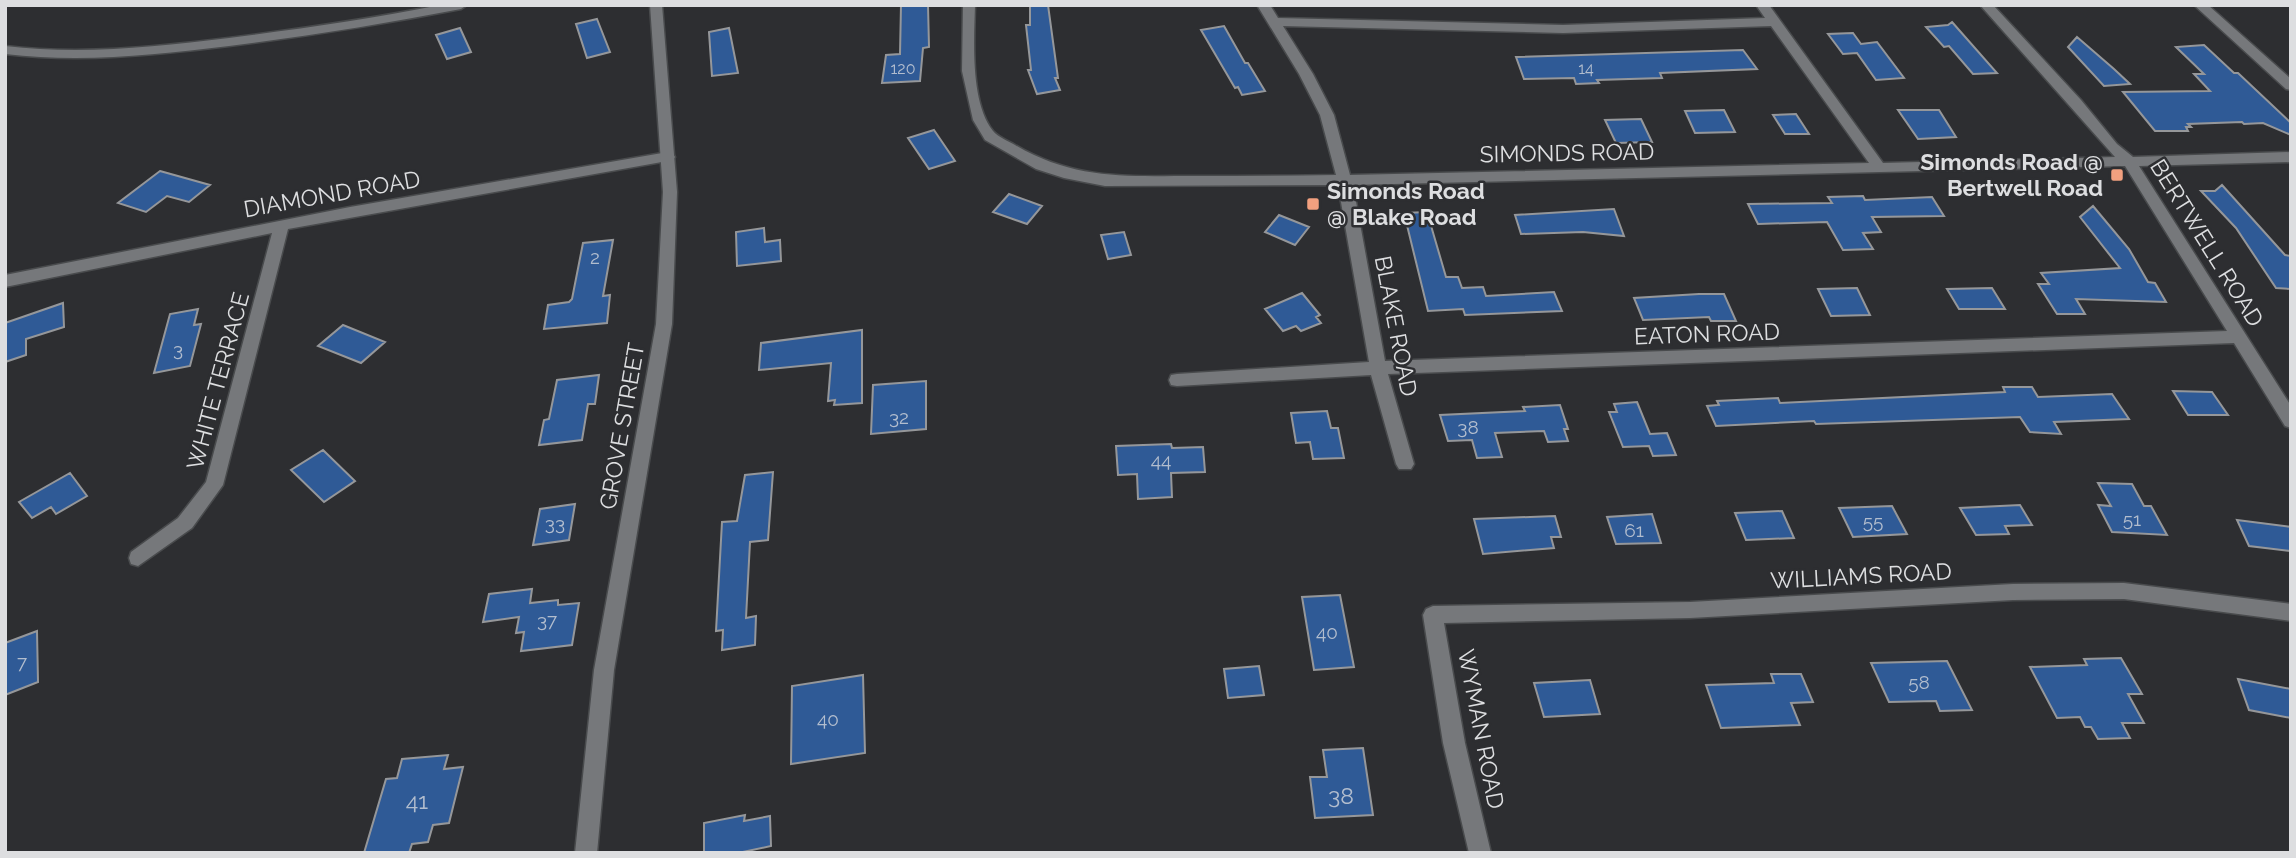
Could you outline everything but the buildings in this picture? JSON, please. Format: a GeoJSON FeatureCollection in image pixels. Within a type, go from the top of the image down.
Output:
{"type":"FeatureCollection","features":[{"type":"Feature","properties":{"kind":"street"},"geometry":{"type":"LineString","coordinates":[[5,50],[62,56],[114,56],[377,22],[461,5]]}},
{"type":"Feature","properties":{"kind":"street","name":"GROVE STREET"},"geometry":{"type":"LineString","coordinates":[[586,853],[604,670],[664,324],[670,192],[656,5]]}},
{"type":"Feature","properties":{"kind":"street","name":"SIMONDS ROAD"},"geometry":{"type":"LineString","coordinates":[[969,5],[967,33],[973,100],[987,134],[1037,166],[1070,177],[1105,181],[1342,180],[2291,157]]}},
{"type":"Feature","properties":{"kind":"street","name":"BLAKE ROAD"},"geometry":{"type":"LineString","coordinates":[[1263,5],[1306,74],[1327,115],[1349,199],[1378,368],[1405,464]]}},
{"type":"Feature","properties":{"kind":"street"},"geometry":{"type":"LineString","coordinates":[[1762,5],[1878,166]]}},
{"type":"Feature","properties":{"kind":"street","name":"BERTWELL ROAD"},"geometry":{"type":"LineString","coordinates":[[1986,5],[2076,103],[2112,147],[2129,161],[2291,421]]}},
{"type":"Feature","properties":{"kind":"street"},"geometry":{"type":"LineString","coordinates":[[2200,5],[2291,86]]}},
{"type":"Feature","properties":{"kind":"street"},"geometry":{"type":"LineString","coordinates":[[1273,22],[1467,29],[1563,29],[1773,22]]}},
{"type":"Feature","properties":{"kind":"street","name":"DIAMOND ROAD"},"geometry":{"type":"LineString","coordinates":[[5,281],[282,225],[668,156]]}},
{"type":"Feature","properties":{"kind":"street","name":"WHITE TERRACE"},"geometry":{"type":"LineString","coordinates":[[138,558],[185,523],[214,485],[282,225]]}},
{"type":"Feature","properties":{"kind":"street","name":"EATON ROAD"},"geometry":{"type":"LineString","coordinates":[[1177,380],[1378,368],[2239,337]]}},
{"type":"Feature","properties":{"kind":"street","name":"WILLIAMS ROAD"},"geometry":{"type":"LineString","coordinates":[[1433,615],[1690,610],[2013,592],[2110,591],[2291,613]]}},
{"type":"Feature","properties":{"kind":"street","name":"WYMAN ROAD"},"geometry":{"type":"LineString","coordinates":[[1433,615],[1454,743],[1480,853]]}},
{"type":"Feature","properties":{"kind":"place","name":"Simonds Road @ Bertwell Road"},"geometry":{"type":"Point","coordinates":[2117,175]}},
{"type":"Feature","properties":{"kind":"place","name":"Simonds Road @ Blake Road"},"geometry":{"type":"Point","coordinates":[1313,204]}}]}
